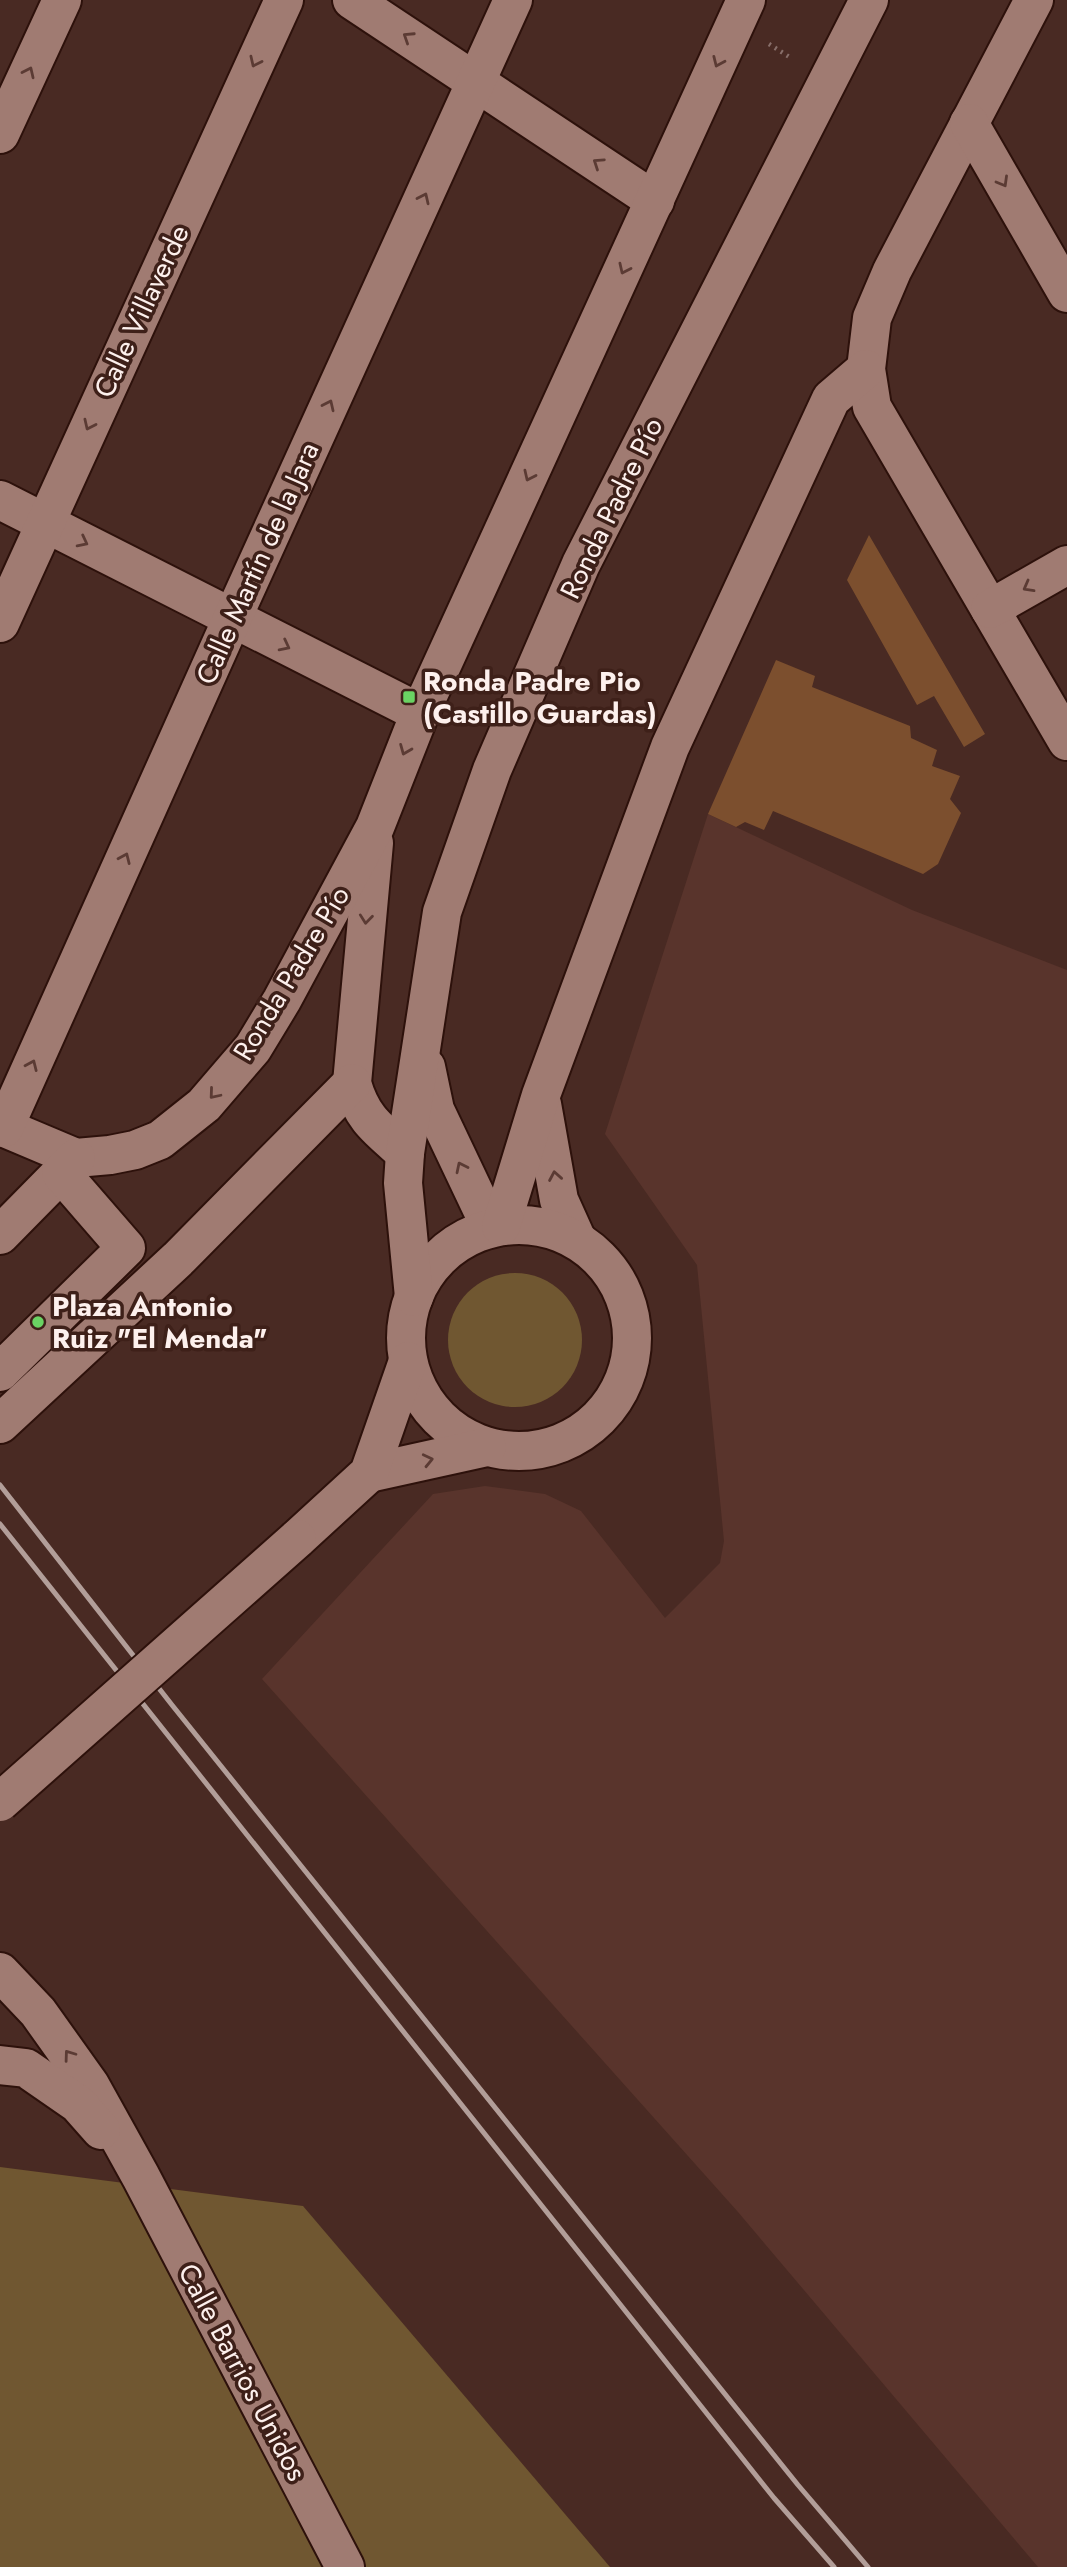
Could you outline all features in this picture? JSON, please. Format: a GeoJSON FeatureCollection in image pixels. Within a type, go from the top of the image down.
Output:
{"type":"FeatureCollection","features":[{"type":"Feature","properties":{"kind":"street"},"geometry":{"type":"LineString","coordinates":[[0,134],[62,0]]}},
{"type":"Feature","properties":{"kind":"street","name":"Calle Villaverde"},"geometry":{"type":"LineString","coordinates":[[0,623],[284,0]]}},
{"type":"Feature","properties":{"kind":"street"},"geometry":{"type":"LineString","coordinates":[[352,0],[655,201]]}},
{"type":"Feature","properties":{"kind":"street","name":"Calle Martín de la Jara"},"geometry":{"type":"LineString","coordinates":[[2,1127],[513,0]]}},
{"type":"Feature","properties":{"kind":"street","name":"Ronda Padre Pío"},"geometry":{"type":"LineString","coordinates":[[69,1166],[135,1150],[160,1140],[204,1105],[253,1048],[282,1000],[375,827],[420,713],[746,0]]}},
{"type":"Feature","properties":{"kind":"street","name":"Ronda Padre Pío"},"geometry":{"type":"LineString","coordinates":[[414,1297],[403,1183],[405,1153],[442,912],[492,770],[581,565],[869,0]]}},
{"type":"Feature","properties":{"kind":"street"},"geometry":{"type":"LineString","coordinates":[[1034,0],[892,271],[872,318],[866,369],[872,407],[1067,741]]}},
{"type":"Feature","properties":{"kind":"street"},"geometry":{"type":"LineString","coordinates":[[969,123],[1067,293]]}},
{"type":"Feature","properties":{"kind":"street"},"geometry":{"type":"LineString","coordinates":[[496,1227],[541,1095],[670,747],[831,399],[866,369]]}},
{"type":"Feature","properties":{"kind":"street"},"geometry":{"type":"LineString","coordinates":[[0,500],[420,713]]}},
{"type":"Feature","properties":{"kind":"street"},"geometry":{"type":"LineString","coordinates":[[990,609],[1067,565]]}},
{"type":"Feature","properties":{"kind":"street","name":"Ronda Padre Pío"},"geometry":{"type":"LineString","coordinates":[[375,827],[352,1083],[358,1104],[372,1125],[405,1153]]}},
{"type":"Feature","properties":{"kind":"street","name":"Ronda Padre Pío"},"geometry":{"type":"LineString","coordinates":[[421,1041],[435,1110],[496,1227]]}},
{"type":"Feature","properties":{"kind":"street"},"geometry":{"type":"LineString","coordinates":[[0,1424],[178,1259],[352,1083]]}},
{"type":"Feature","properties":{"kind":"street"},"geometry":{"type":"LineString","coordinates":[[541,1095],[559,1200],[577,1240]]}},
{"type":"Feature","properties":{"kind":"street"},"geometry":{"type":"LineString","coordinates":[[0,1372],[137,1238],[69,1166],[2,1127]]}},
{"type":"Feature","properties":{"kind":"street"},"geometry":{"type":"LineString","coordinates":[[0,1235],[69,1166]]}},
{"type":"Feature","properties":{"kind":"street"},"geometry":{"type":"LineString","coordinates":[[540,1226],[577,1240],[603,1262],[622,1290],[631,1324],[630,1357],[620,1390],[601,1416],[576,1436],[547,1448],[515,1452],[487,1447],[461,1436],[438,1418],[419,1392],[408,1361],[406,1329],[414,1297],[431,1266],[458,1242],[496,1227],[540,1226]]}},
{"type":"Feature","properties":{"kind":"street"},"geometry":{"type":"LineString","coordinates":[[0,1801],[369,1473],[408,1361]]}},
{"type":"Feature","properties":{"kind":"street"},"geometry":{"type":"LineString","coordinates":[[369,1473],[487,1447]]}},
{"type":"Feature","properties":{"kind":"street"},"geometry":{"type":"LineString","coordinates":[[0,1972],[38,2012],[90,2085],[141,2176]]}},
{"type":"Feature","properties":{"kind":"street"},"geometry":{"type":"LineString","coordinates":[[0,2065],[26,2068],[78,2104],[141,2176]]}},
{"type":"Feature","properties":{"kind":"street","name":"Calle Barrios Unidos"},"geometry":{"type":"LineString","coordinates":[[141,2176],[345,2567]]}},
{"type":"Feature","properties":{"kind":"shaded area"},"geometry":{"type":"Polygon","coordinates":[[[708,814],[912,910],[1067,970],[1067,2567],[1038,2567],[738,2212],[262,1679],[433,1494],[485,1486],[545,1494],[581,1511],[665,1618],[720,1563],[724,1541],[697,1265],[605,1134],[708,814]]]}},
{"type":"Feature","properties":{"kind":"shaded area"},"geometry":{"type":"Polygon","coordinates":[[[515,1273],[541,1278],[562,1293],[577,1314],[582,1340],[577,1366],[562,1387],[541,1402],[515,1407],[489,1402],[468,1387],[453,1366],[448,1340],[453,1314],[468,1293],[489,1278],[515,1273]]]}},
{"type":"Feature","properties":{"kind":"shaded area"},"geometry":{"type":"Polygon","coordinates":[[[0,2167],[303,2206],[610,2567],[0,2567],[0,2167]]]}},
{"type":"Feature","properties":{"kind":"building"},"geometry":{"type":"Polygon","coordinates":[[[869,535],[985,734],[964,747],[934,696],[917,705],[847,580],[869,535]]]}},
{"type":"Feature","properties":{"kind":"building"},"geometry":{"type":"Polygon","coordinates":[[[776,660],[815,676],[812,687],[910,726],[911,738],[937,750],[932,766],[960,776],[950,799],[961,813],[938,864],[923,874],[773,811],[764,830],[745,822],[736,827],[708,814],[776,660]]]}},
{"type":"Feature","properties":{"kind":"railway"},"geometry":{"type":"LineString","coordinates":[[0,1485],[172,1705],[798,2485],[868,2567]]}},
{"type":"Feature","properties":{"kind":"railway"},"geometry":{"type":"LineString","coordinates":[[0,1524],[774,2498],[834,2567]]}},
{"type":"Feature","properties":{"kind":"place","name":"Ronda Padre Pio (Castillo Guardas)"},"geometry":{"type":"Point","coordinates":[409,697]}},
{"type":"Feature","properties":{"kind":"place","name":"Plaza Antonio Ruiz \"El Menda\""},"geometry":{"type":"Point","coordinates":[38,1322]}}]}
